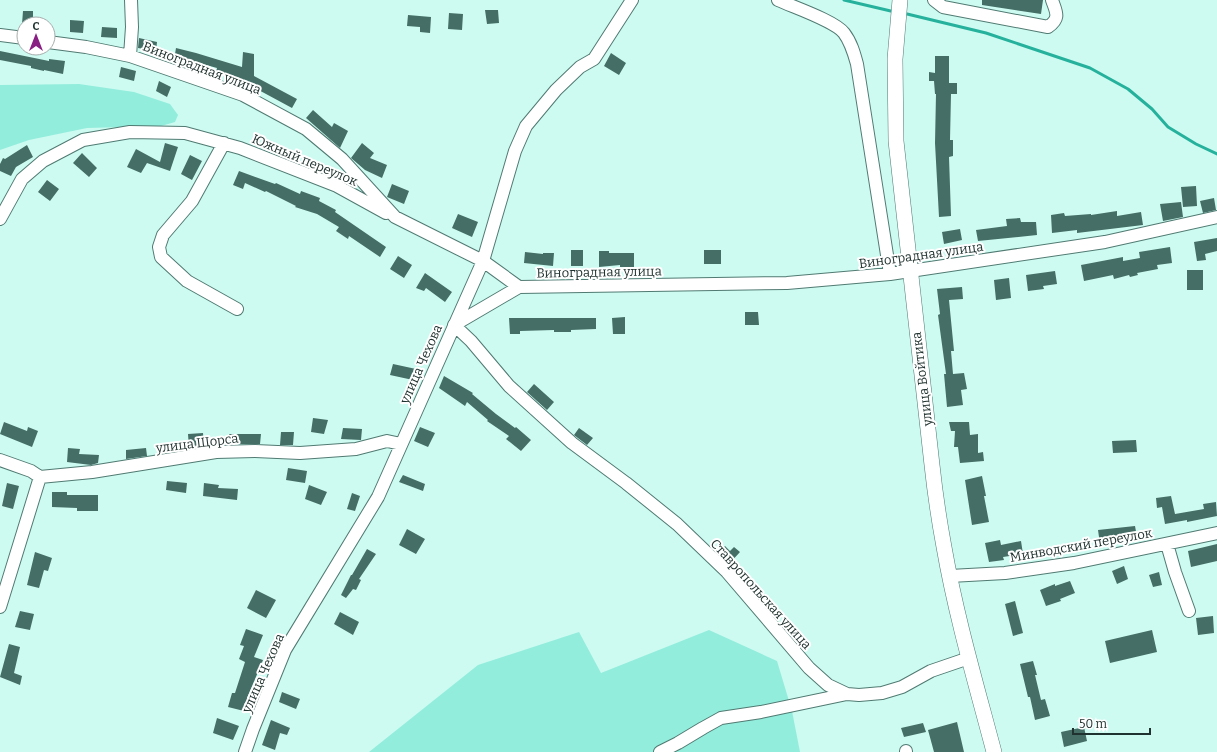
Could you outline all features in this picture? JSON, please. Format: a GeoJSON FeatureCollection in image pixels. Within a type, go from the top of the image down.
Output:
{"type":"FeatureCollection","features":[{"type":"Feature","properties":{"kind":"main road","name":"улица Войтика"},"geometry":{"type":"LineString","coordinates":[[900,0],[895,59],[896,141],[909,272],[938,510],[950,576],[969,658],[994,752]]}},
{"type":"Feature","properties":{"kind":"street"},"geometry":{"type":"LineString","coordinates":[[130,56],[132,27],[131,0]]}},
{"type":"Feature","properties":{"kind":"street","name":"улица Чехова"},"geometry":{"type":"LineString","coordinates":[[245,752],[285,650],[378,497],[400,444],[483,261],[514,151],[526,126],[556,90],[580,67],[594,60],[632,0]]}},
{"type":"Feature","properties":{"kind":"street"},"geometry":{"type":"LineString","coordinates":[[778,0],[831,23],[843,31],[851,43],[858,64],[890,274]]}},
{"type":"Feature","properties":{"kind":"street"},"geometry":{"type":"LineString","coordinates":[[934,0],[943,7],[1048,27],[1054,22],[1057,15],[1052,0]]}},
{"type":"Feature","properties":{"kind":"street"},"geometry":{"type":"LineString","coordinates":[[0,35],[16,37]]}},
{"type":"Feature","properties":{"kind":"street","name":"Виноградная улица"},"geometry":{"type":"LineString","coordinates":[[56,43],[86,47],[130,56],[243,95],[306,129],[342,158],[395,217],[483,261],[519,287],[787,283],[890,274],[1105,242],[1217,217]]}},
{"type":"Feature","properties":{"kind":"street","name":"Южный переулок"},"geometry":{"type":"LineString","coordinates":[[0,219],[22,179],[43,161],[83,140],[130,132],[185,133],[240,148],[337,186],[395,217]]}},
{"type":"Feature","properties":{"kind":"street"},"geometry":{"type":"LineString","coordinates":[[224,143],[192,201],[163,235],[159,247],[161,256],[187,281],[237,309]]}},
{"type":"Feature","properties":{"kind":"street"},"geometry":{"type":"LineString","coordinates":[[454,325],[519,287]]}},
{"type":"Feature","properties":{"kind":"street","name":"Ставропольская улица"},"geometry":{"type":"LineString","coordinates":[[454,325],[471,341],[509,386],[572,443],[626,483],[677,524],[727,572],[808,668],[828,685],[847,694],[859,695],[882,693],[902,687],[931,671],[969,658]]}},
{"type":"Feature","properties":{"kind":"street","name":"улица Щорса"},"geometry":{"type":"LineString","coordinates":[[40,477],[92,472],[216,452],[255,451],[300,453],[356,449],[386,441],[400,444]]}},
{"type":"Feature","properties":{"kind":"street"},"geometry":{"type":"LineString","coordinates":[[0,460],[31,471],[40,477],[0,607]]}},
{"type":"Feature","properties":{"kind":"street","name":"Минводский переулок"},"geometry":{"type":"LineString","coordinates":[[950,576],[1005,573],[1059,565],[1217,533]]}},
{"type":"Feature","properties":{"kind":"street"},"geometry":{"type":"LineString","coordinates":[[1168,544],[1175,572],[1189,611]]}},
{"type":"Feature","properties":{"kind":"street"},"geometry":{"type":"LineString","coordinates":[[660,752],[721,718],[761,712],[847,694]]}},
{"type":"Feature","properties":{"kind":"green space"},"geometry":{"type":"Polygon","coordinates":[[[79,84],[134,92],[170,104],[178,115],[175,122],[161,126],[87,128],[29,140],[0,150],[0,85],[79,84]]]}},
{"type":"Feature","properties":{"kind":"green space"},"geometry":{"type":"Polygon","coordinates":[[[709,630],[777,661],[792,711],[800,752],[369,752],[478,665],[579,632],[601,673],[709,630]]]}},
{"type":"Feature","properties":{"kind":"building"},"geometry":{"type":"Polygon","coordinates":[[[982,0],[1043,0],[1041,14],[982,5],[982,0]]]}},
{"type":"Feature","properties":{"kind":"building"},"geometry":{"type":"Polygon","coordinates":[[[485,10],[498,10],[499,23],[487,24],[485,10]]]}},
{"type":"Feature","properties":{"kind":"building"},"geometry":{"type":"Polygon","coordinates":[[[23,11],[33,11],[33,16],[23,16],[23,11]]]}},
{"type":"Feature","properties":{"kind":"building"},"geometry":{"type":"Polygon","coordinates":[[[449,13],[463,14],[462,30],[448,29],[449,13]]]}},
{"type":"Feature","properties":{"kind":"building"},"geometry":{"type":"Polygon","coordinates":[[[408,15],[431,17],[430,33],[420,32],[420,27],[407,26],[408,15]]]}},
{"type":"Feature","properties":{"kind":"building"},"geometry":{"type":"Polygon","coordinates":[[[70,20],[84,21],[83,33],[70,32],[70,20]]]}},
{"type":"Feature","properties":{"kind":"building"},"geometry":{"type":"Polygon","coordinates":[[[102,27],[117,28],[117,38],[101,37],[102,27]]]}},
{"type":"Feature","properties":{"kind":"building"},"geometry":{"type":"Polygon","coordinates":[[[139,38],[157,42],[156,51],[138,48],[139,38]]]}},
{"type":"Feature","properties":{"kind":"building"},"geometry":{"type":"Polygon","coordinates":[[[176,48],[242,67],[243,52],[254,54],[254,76],[297,99],[292,108],[251,86],[250,87],[233,81],[234,79],[216,72],[217,68],[188,60],[187,64],[174,60],[176,48]]]}},
{"type":"Feature","properties":{"kind":"building"},"geometry":{"type":"Polygon","coordinates":[[[0,51],[16,54],[16,56],[24,56],[49,61],[49,59],[65,61],[63,74],[0,60],[0,51]]]}},
{"type":"Feature","properties":{"kind":"building"},"geometry":{"type":"Polygon","coordinates":[[[611,53],[626,63],[619,75],[604,66],[611,53]]]}},
{"type":"Feature","properties":{"kind":"building"},"geometry":{"type":"Polygon","coordinates":[[[935,56],[949,56],[949,83],[957,83],[957,94],[951,94],[950,140],[953,140],[953,156],[949,157],[951,216],[939,217],[935,143],[936,94],[934,81],[929,81],[929,72],[935,73],[935,56]]]}},
{"type":"Feature","properties":{"kind":"building"},"geometry":{"type":"Polygon","coordinates":[[[121,67],[136,71],[134,81],[119,77],[121,67]]]}},
{"type":"Feature","properties":{"kind":"building"},"geometry":{"type":"Polygon","coordinates":[[[159,81],[171,87],[167,97],[156,91],[159,81]]]}},
{"type":"Feature","properties":{"kind":"building"},"geometry":{"type":"Polygon","coordinates":[[[313,110],[332,127],[334,123],[348,131],[340,148],[306,118],[313,110]]]}},
{"type":"Feature","properties":{"kind":"building"},"geometry":{"type":"Polygon","coordinates":[[[165,143],[178,147],[170,171],[147,163],[141,173],[127,167],[136,149],[160,162],[165,143]]]}},
{"type":"Feature","properties":{"kind":"building"},"geometry":{"type":"Polygon","coordinates":[[[362,143],[374,153],[370,158],[387,165],[382,178],[365,170],[351,158],[362,143]]]}},
{"type":"Feature","properties":{"kind":"building"},"geometry":{"type":"Polygon","coordinates":[[[27,145],[33,157],[16,167],[11,176],[0,171],[0,164],[3,158],[5,159],[27,145]]]}},
{"type":"Feature","properties":{"kind":"building"},"geometry":{"type":"Polygon","coordinates":[[[82,153],[97,168],[89,177],[73,163],[82,153]]]}},
{"type":"Feature","properties":{"kind":"building"},"geometry":{"type":"Polygon","coordinates":[[[190,155],[202,161],[192,180],[181,174],[190,155]]]}},
{"type":"Feature","properties":{"kind":"building"},"geometry":{"type":"Polygon","coordinates":[[[239,171],[275,184],[276,183],[300,194],[301,191],[320,198],[319,201],[336,210],[335,212],[386,247],[380,257],[349,236],[348,239],[336,231],[339,227],[317,214],[295,207],[296,206],[266,191],[265,192],[245,183],[243,189],[233,185],[239,171]]]}},
{"type":"Feature","properties":{"kind":"building"},"geometry":{"type":"Polygon","coordinates":[[[47,180],[59,189],[50,201],[38,192],[47,180]]]}},
{"type":"Feature","properties":{"kind":"building"},"geometry":{"type":"Polygon","coordinates":[[[392,184],[409,191],[404,204],[387,197],[392,184]]]}},
{"type":"Feature","properties":{"kind":"building"},"geometry":{"type":"Polygon","coordinates":[[[1196,186],[1197,206],[1183,207],[1181,187],[1196,186]]]}},
{"type":"Feature","properties":{"kind":"building"},"geometry":{"type":"Polygon","coordinates":[[[1214,198],[1216,210],[1203,213],[1200,201],[1214,198]]]}},
{"type":"Feature","properties":{"kind":"building"},"geometry":{"type":"Polygon","coordinates":[[[1181,202],[1183,217],[1163,221],[1160,204],[1181,202]]]}},
{"type":"Feature","properties":{"kind":"building"},"geometry":{"type":"Polygon","coordinates":[[[1117,211],[1117,216],[1141,212],[1143,225],[1077,233],[1077,230],[1052,233],[1051,215],[1064,213],[1065,216],[1091,215],[1117,211]]]}},
{"type":"Feature","properties":{"kind":"building"},"geometry":{"type":"Polygon","coordinates":[[[458,214],[478,222],[472,237],[452,228],[458,214]]]}},
{"type":"Feature","properties":{"kind":"building"},"geometry":{"type":"Polygon","coordinates":[[[1020,218],[1021,222],[1036,222],[1037,235],[978,241],[976,230],[1007,226],[1006,219],[1020,218]]]}},
{"type":"Feature","properties":{"kind":"building"},"geometry":{"type":"Polygon","coordinates":[[[960,229],[962,240],[944,244],[942,232],[960,229]]]}},
{"type":"Feature","properties":{"kind":"building"},"geometry":{"type":"Polygon","coordinates":[[[1217,238],[1217,251],[1205,254],[1206,260],[1197,261],[1194,242],[1217,238]]]}},
{"type":"Feature","properties":{"kind":"building"},"geometry":{"type":"Polygon","coordinates":[[[1170,247],[1172,263],[1157,265],[1158,269],[1137,273],[1138,275],[1130,277],[1129,275],[1114,279],[1113,275],[1084,281],[1081,265],[1123,257],[1123,261],[1140,258],[1139,252],[1170,247]]]}},
{"type":"Feature","properties":{"kind":"building"},"geometry":{"type":"Polygon","coordinates":[[[571,250],[583,250],[583,266],[571,266],[571,250]]]}},
{"type":"Feature","properties":{"kind":"building"},"geometry":{"type":"Polygon","coordinates":[[[704,250],[721,250],[721,264],[704,264],[704,250]]]}},
{"type":"Feature","properties":{"kind":"building"},"geometry":{"type":"Polygon","coordinates":[[[599,251],[609,251],[609,253],[634,253],[634,267],[620,267],[620,265],[599,267],[599,251]]]}},
{"type":"Feature","properties":{"kind":"building"},"geometry":{"type":"Polygon","coordinates":[[[525,252],[543,254],[554,253],[553,266],[524,263],[525,252]]]}},
{"type":"Feature","properties":{"kind":"building"},"geometry":{"type":"Polygon","coordinates":[[[398,256],[412,265],[404,278],[390,269],[398,256]]]}},
{"type":"Feature","properties":{"kind":"building"},"geometry":{"type":"Polygon","coordinates":[[[1187,270],[1203,270],[1203,290],[1187,290],[1187,270]]]}},
{"type":"Feature","properties":{"kind":"building"},"geometry":{"type":"Polygon","coordinates":[[[1055,271],[1057,284],[1043,286],[1044,289],[1028,291],[1026,275],[1055,271]]]}},
{"type":"Feature","properties":{"kind":"building"},"geometry":{"type":"Polygon","coordinates":[[[425,273],[452,292],[445,302],[426,288],[424,291],[416,288],[425,273]]]}},
{"type":"Feature","properties":{"kind":"building"},"geometry":{"type":"Polygon","coordinates":[[[1009,278],[1011,298],[996,300],[994,280],[1009,278]]]}},
{"type":"Feature","properties":{"kind":"building"},"geometry":{"type":"Polygon","coordinates":[[[962,287],[963,299],[949,300],[954,351],[951,351],[953,374],[964,373],[967,389],[961,390],[963,405],[947,407],[944,374],[946,374],[938,315],[940,314],[937,289],[962,287]]]}},
{"type":"Feature","properties":{"kind":"building"},"geometry":{"type":"Polygon","coordinates":[[[745,312],[758,312],[759,325],[745,325],[745,312]]]}},
{"type":"Feature","properties":{"kind":"building"},"geometry":{"type":"Polygon","coordinates":[[[625,317],[625,334],[613,334],[612,318],[625,317]]]}},
{"type":"Feature","properties":{"kind":"building"},"geometry":{"type":"Polygon","coordinates":[[[509,318],[596,318],[596,329],[571,330],[571,332],[554,332],[554,330],[520,331],[520,334],[510,334],[509,318]]]}},
{"type":"Feature","properties":{"kind":"building"},"geometry":{"type":"Polygon","coordinates":[[[393,364],[416,369],[413,380],[390,375],[393,364]]]}},
{"type":"Feature","properties":{"kind":"building"},"geometry":{"type":"Polygon","coordinates":[[[444,376],[473,393],[472,394],[496,414],[515,428],[516,427],[531,440],[521,451],[506,439],[509,436],[487,421],[488,420],[467,402],[465,406],[439,388],[444,376]]]}},
{"type":"Feature","properties":{"kind":"building"},"geometry":{"type":"Polygon","coordinates":[[[534,384],[554,402],[547,410],[527,392],[534,384]]]}},
{"type":"Feature","properties":{"kind":"building"},"geometry":{"type":"Polygon","coordinates":[[[313,418],[328,420],[324,434],[311,432],[313,418]]]}},
{"type":"Feature","properties":{"kind":"building"},"geometry":{"type":"Polygon","coordinates":[[[4,422],[27,431],[28,427],[38,431],[32,447],[0,434],[4,422]]]}},
{"type":"Feature","properties":{"kind":"building"},"geometry":{"type":"Polygon","coordinates":[[[949,422],[969,422],[970,435],[978,434],[978,453],[983,452],[984,461],[960,463],[958,447],[954,447],[955,431],[951,431],[949,422]]]}},
{"type":"Feature","properties":{"kind":"building"},"geometry":{"type":"Polygon","coordinates":[[[420,427],[435,433],[428,447],[414,441],[420,427]]]}},
{"type":"Feature","properties":{"kind":"building"},"geometry":{"type":"Polygon","coordinates":[[[343,428],[362,429],[361,440],[341,439],[343,428]]]}},
{"type":"Feature","properties":{"kind":"building"},"geometry":{"type":"Polygon","coordinates":[[[579,428],[593,438],[587,445],[574,435],[579,428]]]}},
{"type":"Feature","properties":{"kind":"building"},"geometry":{"type":"Polygon","coordinates":[[[281,432],[294,432],[293,445],[280,445],[281,432]]]}},
{"type":"Feature","properties":{"kind":"building"},"geometry":{"type":"Polygon","coordinates":[[[203,433],[204,446],[189,448],[188,434],[203,433]]]}},
{"type":"Feature","properties":{"kind":"building"},"geometry":{"type":"Polygon","coordinates":[[[229,434],[261,434],[260,444],[229,444],[229,434]]]}},
{"type":"Feature","properties":{"kind":"building"},"geometry":{"type":"Polygon","coordinates":[[[1136,440],[1137,452],[1113,453],[1112,441],[1136,440]]]}},
{"type":"Feature","properties":{"kind":"building"},"geometry":{"type":"Polygon","coordinates":[[[68,448],[80,449],[79,454],[99,455],[98,463],[91,465],[67,462],[68,448]]]}},
{"type":"Feature","properties":{"kind":"building"},"geometry":{"type":"Polygon","coordinates":[[[146,448],[147,456],[126,459],[126,450],[146,448]]]}},
{"type":"Feature","properties":{"kind":"building"},"geometry":{"type":"Polygon","coordinates":[[[288,468],[307,471],[305,483],[286,480],[288,468]]]}},
{"type":"Feature","properties":{"kind":"building"},"geometry":{"type":"Polygon","coordinates":[[[403,475],[425,484],[423,491],[399,482],[403,475]]]}},
{"type":"Feature","properties":{"kind":"building"},"geometry":{"type":"Polygon","coordinates":[[[982,476],[989,522],[972,525],[965,480],[982,476]]]}},
{"type":"Feature","properties":{"kind":"building"},"geometry":{"type":"Polygon","coordinates":[[[167,481],[187,483],[186,493],[166,490],[167,481]]]}},
{"type":"Feature","properties":{"kind":"building"},"geometry":{"type":"Polygon","coordinates":[[[7,483],[19,486],[13,509],[2,506],[7,483]]]}},
{"type":"Feature","properties":{"kind":"building"},"geometry":{"type":"Polygon","coordinates":[[[204,483],[219,485],[218,488],[238,489],[237,500],[203,496],[204,483]]]}},
{"type":"Feature","properties":{"kind":"building"},"geometry":{"type":"Polygon","coordinates":[[[309,485],[327,492],[321,505],[305,499],[309,485]]]}},
{"type":"Feature","properties":{"kind":"building"},"geometry":{"type":"Polygon","coordinates":[[[52,492],[67,492],[67,495],[98,495],[98,511],[77,511],[77,508],[52,507],[52,492]]]}},
{"type":"Feature","properties":{"kind":"building"},"geometry":{"type":"Polygon","coordinates":[[[352,493],[360,496],[355,511],[347,509],[352,493]]]}},
{"type":"Feature","properties":{"kind":"building"},"geometry":{"type":"Polygon","coordinates":[[[1171,496],[1175,514],[1204,509],[1203,504],[1216,502],[1217,516],[1187,522],[1187,520],[1165,524],[1162,507],[1157,508],[1156,498],[1171,496]]]}},
{"type":"Feature","properties":{"kind":"building"},"geometry":{"type":"Polygon","coordinates":[[[1135,526],[1137,537],[1100,544],[1098,530],[1135,526]]]}},
{"type":"Feature","properties":{"kind":"building"},"geometry":{"type":"Polygon","coordinates":[[[407,529],[425,539],[416,554],[399,545],[407,529]]]}},
{"type":"Feature","properties":{"kind":"building"},"geometry":{"type":"Polygon","coordinates":[[[1000,540],[1001,545],[1021,541],[1023,554],[1003,557],[1004,560],[989,562],[985,543],[1000,540]]]}},
{"type":"Feature","properties":{"kind":"building"},"geometry":{"type":"Polygon","coordinates":[[[1217,544],[1217,561],[1191,567],[1188,551],[1217,544]]]}},
{"type":"Feature","properties":{"kind":"building"},"geometry":{"type":"Polygon","coordinates":[[[725,546],[730,551],[734,547],[740,552],[729,564],[718,553],[725,546]]]}},
{"type":"Feature","properties":{"kind":"building"},"geometry":{"type":"Polygon","coordinates":[[[367,549],[376,554],[359,579],[361,580],[356,590],[353,589],[346,598],[341,595],[367,549]]]}},
{"type":"Feature","properties":{"kind":"building"},"geometry":{"type":"Polygon","coordinates":[[[35,552],[52,558],[48,571],[44,570],[39,588],[27,585],[35,552]]]}},
{"type":"Feature","properties":{"kind":"building"},"geometry":{"type":"Polygon","coordinates":[[[1124,566],[1128,579],[1117,584],[1112,571],[1124,566]]]}},
{"type":"Feature","properties":{"kind":"building"},"geometry":{"type":"Polygon","coordinates":[[[1159,572],[1162,585],[1153,587],[1149,575],[1159,572]]]}},
{"type":"Feature","properties":{"kind":"building"},"geometry":{"type":"Polygon","coordinates":[[[1070,581],[1075,593],[1060,599],[1061,601],[1046,606],[1040,590],[1055,584],[1055,586],[1070,581]]]}},
{"type":"Feature","properties":{"kind":"building"},"geometry":{"type":"Polygon","coordinates":[[[256,590],[276,600],[266,618],[247,608],[256,590]]]}},
{"type":"Feature","properties":{"kind":"building"},"geometry":{"type":"Polygon","coordinates":[[[1015,601],[1023,633],[1013,636],[1005,604],[1015,601]]]}},
{"type":"Feature","properties":{"kind":"building"},"geometry":{"type":"Polygon","coordinates":[[[20,611],[34,614],[30,630],[15,627],[20,611]]]}},
{"type":"Feature","properties":{"kind":"building"},"geometry":{"type":"Polygon","coordinates":[[[340,612],[359,622],[353,635],[334,624],[340,612]]]}},
{"type":"Feature","properties":{"kind":"building"},"geometry":{"type":"Polygon","coordinates":[[[1213,616],[1214,633],[1198,635],[1196,618],[1213,616]]]}},
{"type":"Feature","properties":{"kind":"building"},"geometry":{"type":"Polygon","coordinates":[[[246,629],[263,635],[254,657],[263,660],[247,698],[249,699],[244,711],[228,707],[232,693],[235,693],[245,662],[239,659],[244,646],[240,645],[246,629]]]}},
{"type":"Feature","properties":{"kind":"building"},"geometry":{"type":"Polygon","coordinates":[[[1152,630],[1157,652],[1110,663],[1105,641],[1152,630]]]}},
{"type":"Feature","properties":{"kind":"building"},"geometry":{"type":"Polygon","coordinates":[[[9,644],[20,647],[14,673],[22,676],[20,685],[0,677],[9,644]]]}},
{"type":"Feature","properties":{"kind":"building"},"geometry":{"type":"Polygon","coordinates":[[[1033,661],[1041,700],[1045,699],[1050,716],[1035,720],[1020,664],[1033,661]]]}},
{"type":"Feature","properties":{"kind":"building"},"geometry":{"type":"Polygon","coordinates":[[[282,692],[300,699],[296,709],[279,702],[282,692]]]}},
{"type":"Feature","properties":{"kind":"building"},"geometry":{"type":"Polygon","coordinates":[[[217,718],[239,726],[233,740],[213,733],[217,718]]]}},
{"type":"Feature","properties":{"kind":"building"},"geometry":{"type":"Polygon","coordinates":[[[271,720],[290,728],[287,735],[280,733],[275,750],[262,745],[271,720]]]}},
{"type":"Feature","properties":{"kind":"building"},"geometry":{"type":"Polygon","coordinates":[[[957,722],[964,752],[934,752],[928,730],[957,722]]]}},
{"type":"Feature","properties":{"kind":"building"},"geometry":{"type":"Polygon","coordinates":[[[923,723],[926,732],[904,737],[901,728],[923,723]]]}},
{"type":"Feature","properties":{"kind":"building"},"geometry":{"type":"Polygon","coordinates":[[[1084,727],[1087,741],[1064,747],[1061,732],[1084,727]]]}},
{"type":"Feature","properties":{"kind":"waterway"},"geometry":{"type":"LineString","coordinates":[[844,0],[895,12]]}},
{"type":"Feature","properties":{"kind":"waterway"},"geometry":{"type":"LineString","coordinates":[[903,13],[986,33],[1090,68],[1128,89],[1152,109],[1168,127],[1196,144],[1217,154]]}}]}
